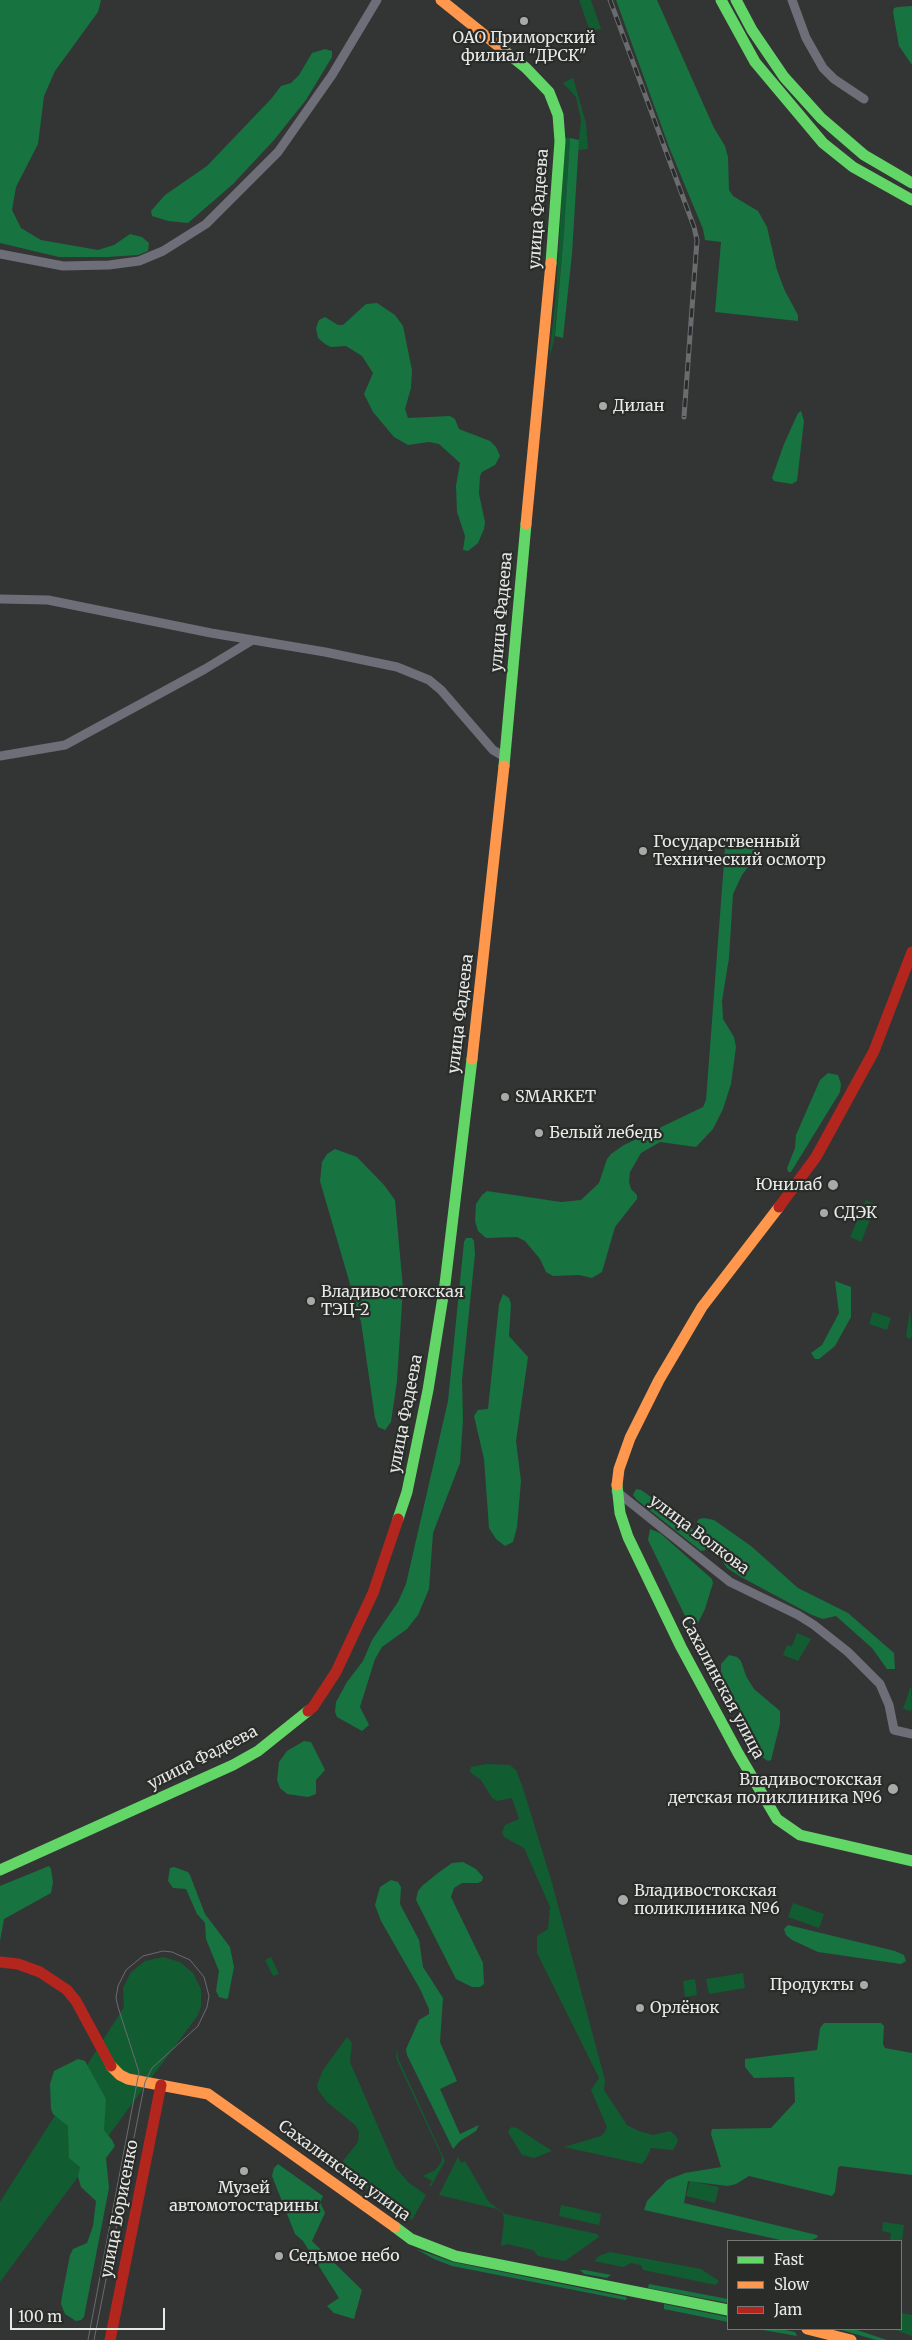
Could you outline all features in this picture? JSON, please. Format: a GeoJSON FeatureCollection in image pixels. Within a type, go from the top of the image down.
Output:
{"type":"FeatureCollection","features":[{"type":"Feature","properties":{"kind":"main road","name":"улица Фадеева"},"geometry":{"type":"LineString","coordinates":[[0,1870],[56,1843],[177,1792],[258,1751],[313,1707],[336,1672],[373,1593],[407,1492],[428,1390],[444,1284],[481,990],[505,757],[540,364],[549,295],[560,141],[560,127],[549,92],[526,68],[441,0]]}},
{"type":"Feature","properties":{"kind":"main road"},"geometry":{"type":"LineString","coordinates":[[720,0],[754,62],[823,144],[866,175],[912,200]]}},
{"type":"Feature","properties":{"kind":"main road"},"geometry":{"type":"LineString","coordinates":[[736,0],[752,30],[784,77],[821,118],[864,155],[912,183]]}},
{"type":"Feature","properties":{"kind":"main road"},"geometry":{"type":"LineString","coordinates":[[616,1491],[619,1470],[630,1438],[658,1380],[702,1307],[816,1157],[874,1051],[912,952]]}},
{"type":"Feature","properties":{"kind":"main road","name":"Сахалинская улица"},"geometry":{"type":"LineString","coordinates":[[616,1491],[620,1513],[628,1537],[681,1647],[738,1753],[777,1819],[800,1835],[912,1861]]}},
{"type":"Feature","properties":{"kind":"main road","name":"Сахалинская улица"},"geometry":{"type":"LineString","coordinates":[[0,1962],[30,1968],[57,1982],[76,2002],[113,2069],[128,2079],[191,2090],[213,2097],[424,2246],[455,2256],[727,2310]]}},
{"type":"Feature","properties":{"kind":"main road","name":"улица Борисенко"},"geometry":{"type":"LineString","coordinates":[[110,2340],[161,2085]]}},
{"type":"Feature","properties":{"kind":"main road"},"geometry":{"type":"LineString","coordinates":[[811,2330],[851,2340]]}},
{"type":"Feature","properties":{"kind":"street"},"geometry":{"type":"LineString","coordinates":[[0,254],[63,266],[109,265],[139,261],[163,251],[206,224],[278,152],[332,76],[377,0]]}},
{"type":"Feature","properties":{"kind":"street"},"geometry":{"type":"LineString","coordinates":[[792,0],[806,38],[823,68],[834,79],[864,99]]}},
{"type":"Feature","properties":{"kind":"street"},"geometry":{"type":"LineString","coordinates":[[0,599],[48,600],[251,641],[325,652],[388,665],[429,680],[441,690],[493,750],[505,757]]}},
{"type":"Feature","properties":{"kind":"street"},"geometry":{"type":"LineString","coordinates":[[0,756],[65,745],[205,669],[251,641]]}},
{"type":"Feature","properties":{"kind":"street","name":"улица Волкова"},"geometry":{"type":"LineString","coordinates":[[616,1491],[730,1582],[806,1620],[848,1652],[880,1684],[890,1705],[894,1730],[912,1734]]}},
{"type":"Feature","properties":{"kind":"green space"},"geometry":{"type":"Polygon","coordinates":[[[0,0],[101,0],[98,12],[55,71],[44,96],[38,144],[16,187],[12,210],[21,228],[41,240],[98,250],[114,245],[130,234],[142,237],[149,243],[148,251],[138,255],[59,257],[0,243],[0,0]]]}},
{"type":"Feature","properties":{"kind":"green space"},"geometry":{"type":"Polygon","coordinates":[[[579,0],[591,0],[601,29],[590,31],[579,0]]]}},
{"type":"Feature","properties":{"kind":"green space"},"geometry":{"type":"Polygon","coordinates":[[[616,0],[657,0],[714,128],[725,146],[728,157],[729,190],[733,196],[758,211],[767,227],[777,270],[785,291],[798,315],[798,321],[715,312],[721,242],[705,240],[703,229],[669,147],[616,0]]]}},
{"type":"Feature","properties":{"kind":"green space"},"geometry":{"type":"Polygon","coordinates":[[[912,6],[912,65],[899,46],[893,12],[894,8],[912,6]]]}},
{"type":"Feature","properties":{"kind":"green space"},"geometry":{"type":"Polygon","coordinates":[[[325,49],[332,51],[332,57],[306,100],[274,140],[233,184],[188,223],[168,221],[152,216],[151,211],[165,195],[207,166],[281,86],[291,83],[299,75],[312,53],[325,49]]]}},
{"type":"Feature","properties":{"kind":"green space"},"geometry":{"type":"Polygon","coordinates":[[[573,78],[586,123],[588,149],[578,150],[581,120],[576,97],[563,83],[573,78]]]}},
{"type":"Feature","properties":{"kind":"green space"},"geometry":{"type":"Polygon","coordinates":[[[565,138],[570,138],[564,232],[554,341],[549,359],[556,294],[565,138]]]}},
{"type":"Feature","properties":{"kind":"green space"},"geometry":{"type":"Polygon","coordinates":[[[570,138],[579,140],[572,254],[563,338],[555,336],[570,138]]]}},
{"type":"Feature","properties":{"kind":"green space"},"geometry":{"type":"Polygon","coordinates":[[[377,303],[395,315],[403,326],[412,370],[411,388],[405,409],[408,418],[450,416],[455,419],[459,429],[490,441],[496,447],[500,456],[495,465],[482,472],[480,476],[479,494],[485,522],[484,529],[478,543],[468,551],[463,550],[465,536],[457,512],[456,486],[460,463],[439,444],[429,442],[408,445],[394,437],[373,412],[364,394],[373,373],[362,356],[346,346],[331,347],[318,338],[316,328],[319,320],[325,317],[338,325],[343,325],[366,304],[377,303]]]}},
{"type":"Feature","properties":{"kind":"green space"},"geometry":{"type":"Polygon","coordinates":[[[801,411],[804,421],[797,481],[792,484],[774,481],[772,478],[784,444],[798,413],[801,411]]]}},
{"type":"Feature","properties":{"kind":"green space"},"geometry":{"type":"Polygon","coordinates":[[[731,841],[748,841],[754,844],[756,851],[754,859],[742,875],[733,894],[729,958],[722,1001],[723,1019],[734,1037],[736,1047],[731,1084],[723,1109],[713,1129],[696,1147],[660,1142],[641,1153],[630,1172],[629,1182],[631,1189],[637,1195],[637,1199],[615,1227],[602,1272],[592,1278],[579,1275],[553,1276],[546,1272],[540,1259],[525,1241],[517,1237],[486,1238],[478,1231],[475,1221],[476,1204],[487,1191],[561,1202],[581,1200],[599,1183],[607,1159],[611,1154],[624,1145],[703,1107],[706,1100],[725,849],[731,841]]]}},
{"type":"Feature","properties":{"kind":"green space"},"geometry":{"type":"Polygon","coordinates":[[[828,1073],[838,1075],[841,1084],[840,1092],[791,1172],[788,1172],[787,1168],[795,1148],[796,1135],[820,1080],[828,1073]]]}},
{"type":"Feature","properties":{"kind":"green space"},"geometry":{"type":"Polygon","coordinates":[[[335,1149],[357,1157],[384,1185],[395,1200],[403,1288],[397,1381],[391,1422],[385,1430],[378,1427],[375,1418],[361,1322],[320,1181],[322,1162],[327,1154],[335,1149]]]}},
{"type":"Feature","properties":{"kind":"green space"},"geometry":{"type":"Polygon","coordinates":[[[866,1200],[876,1205],[861,1242],[850,1237],[866,1200]]]}},
{"type":"Feature","properties":{"kind":"green space"},"geometry":{"type":"Polygon","coordinates":[[[466,1238],[472,1238],[474,1241],[475,1254],[462,1380],[463,1420],[460,1463],[433,1533],[429,1589],[418,1615],[407,1629],[382,1647],[375,1659],[360,1707],[369,1725],[362,1731],[337,1717],[335,1712],[336,1702],[347,1682],[363,1661],[372,1640],[398,1602],[406,1584],[448,1401],[464,1242],[466,1238]]]}},
{"type":"Feature","properties":{"kind":"green space"},"geometry":{"type":"Polygon","coordinates":[[[835,1281],[851,1287],[851,1317],[835,1346],[819,1359],[815,1359],[811,1353],[822,1345],[839,1313],[835,1281]]]}},
{"type":"Feature","properties":{"kind":"green space"},"geometry":{"type":"Polygon","coordinates":[[[503,1294],[509,1298],[511,1304],[509,1336],[528,1357],[516,1441],[521,1481],[517,1527],[513,1542],[505,1546],[496,1539],[489,1528],[484,1459],[474,1416],[478,1410],[488,1409],[499,1304],[503,1294]]]}},
{"type":"Feature","properties":{"kind":"green space"},"geometry":{"type":"Polygon","coordinates":[[[910,1310],[912,1335],[910,1339],[906,1337],[910,1310]]]}},
{"type":"Feature","properties":{"kind":"green space"},"geometry":{"type":"Polygon","coordinates":[[[873,1312],[891,1318],[887,1330],[869,1324],[873,1312]]]}},
{"type":"Feature","properties":{"kind":"green space"},"geometry":{"type":"Polygon","coordinates":[[[636,1489],[641,1490],[687,1522],[706,1550],[701,1551],[637,1500],[633,1495],[636,1489]]]}},
{"type":"Feature","properties":{"kind":"green space"},"geometry":{"type":"Polygon","coordinates":[[[699,1519],[714,1520],[751,1546],[798,1588],[848,1613],[894,1653],[895,1669],[887,1669],[872,1648],[836,1616],[823,1619],[812,1615],[727,1568],[698,1525],[699,1519]]]}},
{"type":"Feature","properties":{"kind":"green space"},"geometry":{"type":"Polygon","coordinates":[[[650,1529],[660,1533],[712,1579],[713,1583],[705,1609],[696,1627],[690,1624],[684,1614],[648,1540],[650,1529]]]}},
{"type":"Feature","properties":{"kind":"green space"},"geometry":{"type":"Polygon","coordinates":[[[797,1633],[811,1639],[798,1661],[783,1655],[787,1645],[792,1646],[797,1633]]]}},
{"type":"Feature","properties":{"kind":"green space"},"geometry":{"type":"Polygon","coordinates":[[[729,1655],[737,1657],[741,1661],[746,1676],[754,1689],[780,1711],[780,1724],[771,1760],[768,1761],[762,1757],[721,1681],[721,1664],[729,1655]]]}},
{"type":"Feature","properties":{"kind":"green space"},"geometry":{"type":"Polygon","coordinates":[[[911,1686],[912,1708],[911,1711],[903,1709],[911,1686]]]}},
{"type":"Feature","properties":{"kind":"green space"},"geometry":{"type":"Polygon","coordinates":[[[304,1741],[311,1742],[325,1770],[316,1780],[316,1794],[308,1797],[287,1794],[280,1788],[277,1780],[279,1762],[287,1751],[304,1741]]]}},
{"type":"Feature","properties":{"kind":"green space"},"geometry":{"type":"Polygon","coordinates":[[[486,1764],[510,1765],[516,1770],[523,1788],[552,1883],[605,2080],[604,2090],[627,2125],[653,2135],[670,2131],[676,2136],[678,2141],[673,2150],[651,2148],[642,2164],[564,2147],[601,2136],[605,2132],[607,2127],[591,2090],[599,2078],[537,1953],[537,1936],[548,1929],[550,1907],[524,1848],[504,1837],[502,1833],[505,1825],[519,1819],[512,1798],[497,1801],[492,1798],[481,1780],[470,1772],[471,1767],[486,1764]]]}},
{"type":"Feature","properties":{"kind":"green space"},"geometry":{"type":"Polygon","coordinates":[[[463,1862],[476,1869],[483,1877],[482,1881],[478,1883],[462,1883],[454,1888],[451,1897],[483,1963],[484,1984],[480,1987],[472,1987],[456,1979],[416,1900],[418,1891],[422,1886],[438,1873],[452,1863],[463,1862]]]}},
{"type":"Feature","properties":{"kind":"green space"},"geometry":{"type":"Polygon","coordinates":[[[49,1866],[53,1882],[51,1893],[4,1919],[0,1941],[0,1886],[49,1866]]]}},
{"type":"Feature","properties":{"kind":"green space"},"geometry":{"type":"Polygon","coordinates":[[[174,1867],[188,1872],[205,1914],[230,1947],[234,1967],[228,1998],[226,1999],[219,1997],[216,1991],[219,1971],[206,1939],[205,1923],[197,1914],[186,1889],[173,1888],[168,1881],[170,1868],[174,1867]]]}},
{"type":"Feature","properties":{"kind":"green space"},"geometry":{"type":"Polygon","coordinates":[[[391,1880],[398,1882],[401,1887],[400,1904],[419,1940],[423,1967],[443,1998],[440,2042],[457,2081],[440,2089],[460,2134],[479,2125],[476,2131],[460,2141],[453,2149],[407,2055],[406,2049],[419,2020],[429,2014],[429,2009],[420,1989],[381,1921],[375,1905],[380,1887],[391,1880]]]}},
{"type":"Feature","properties":{"kind":"green space"},"geometry":{"type":"Polygon","coordinates":[[[793,1903],[824,1914],[819,1928],[788,1917],[793,1903]]]}},
{"type":"Feature","properties":{"kind":"green space"},"geometry":{"type":"Polygon","coordinates":[[[788,1925],[895,1951],[904,1955],[906,1961],[901,1964],[818,1952],[792,1940],[786,1935],[784,1929],[788,1925]]]}},
{"type":"Feature","properties":{"kind":"green space"},"geometry":{"type":"Polygon","coordinates":[[[163,1957],[180,1962],[193,1973],[201,1989],[201,2006],[198,2015],[0,2282],[0,2202],[124,2007],[123,1988],[131,1972],[145,1961],[163,1957]]]}},
{"type":"Feature","properties":{"kind":"green space"},"geometry":{"type":"Polygon","coordinates":[[[271,1957],[279,1974],[273,1976],[265,1960],[271,1957]]]}},
{"type":"Feature","properties":{"kind":"green space"},"geometry":{"type":"Polygon","coordinates":[[[743,1973],[745,1988],[709,1994],[706,1979],[743,1973]]]}},
{"type":"Feature","properties":{"kind":"green space"},"geometry":{"type":"Polygon","coordinates":[[[695,1979],[697,1995],[685,1997],[683,1981],[695,1979]]]}},
{"type":"Feature","properties":{"kind":"green space"},"geometry":{"type":"Polygon","coordinates":[[[824,2023],[881,2023],[884,2026],[883,2044],[885,2048],[912,2053],[912,2175],[840,2166],[838,2168],[835,2192],[832,2196],[749,2176],[736,2184],[728,2186],[688,2181],[684,2203],[817,2235],[818,2237],[812,2240],[780,2240],[644,2210],[647,2201],[667,2180],[685,2173],[721,2167],[711,2134],[712,2129],[771,2128],[795,2102],[794,2077],[754,2078],[745,2067],[745,2059],[817,2050],[820,2028],[824,2023]]]}},
{"type":"Feature","properties":{"kind":"green space"},"geometry":{"type":"Polygon","coordinates":[[[347,2037],[352,2043],[350,2062],[396,2168],[408,2182],[426,2195],[412,2220],[342,2170],[343,2161],[358,2142],[359,2132],[355,2125],[327,2102],[318,2090],[317,2085],[323,2070],[347,2037]]]}},
{"type":"Feature","properties":{"kind":"green space"},"geometry":{"type":"Polygon","coordinates":[[[397,2048],[398,2058],[445,2161],[431,2186],[429,2186],[432,2181],[423,2176],[435,2170],[441,2163],[442,2157],[396,2058],[397,2048]]]}},
{"type":"Feature","properties":{"kind":"green space"},"geometry":{"type":"Polygon","coordinates":[[[78,2059],[85,2061],[106,2099],[104,2130],[115,2146],[106,2158],[109,2188],[84,2317],[76,2321],[65,2314],[61,2304],[62,2296],[70,2255],[73,2249],[87,2243],[93,2226],[96,2201],[81,2187],[78,2177],[80,2167],[69,2158],[68,2126],[53,2114],[50,2084],[54,2071],[78,2059]]]}},
{"type":"Feature","properties":{"kind":"green space"},"geometry":{"type":"Polygon","coordinates":[[[511,2127],[517,2128],[552,2151],[534,2158],[522,2155],[508,2132],[511,2127]]]}},
{"type":"Feature","properties":{"kind":"green space"},"geometry":{"type":"Polygon","coordinates":[[[458,2157],[461,2163],[465,2161],[489,2202],[505,2214],[597,2234],[599,2237],[565,2261],[538,2256],[533,2250],[507,2244],[501,2246],[503,2213],[497,2209],[439,2195],[458,2157]]]}},
{"type":"Feature","properties":{"kind":"green space"},"geometry":{"type":"Polygon","coordinates":[[[278,2164],[323,2196],[320,2202],[325,2213],[312,2241],[362,2290],[354,2319],[334,2313],[327,2306],[339,2298],[303,2241],[295,2234],[272,2176],[274,2168],[278,2164]]]}},
{"type":"Feature","properties":{"kind":"green space"},"geometry":{"type":"Polygon","coordinates":[[[690,2181],[719,2187],[715,2203],[686,2196],[690,2181]]]}},
{"type":"Feature","properties":{"kind":"green space"},"geometry":{"type":"Polygon","coordinates":[[[561,2205],[601,2214],[599,2225],[559,2216],[561,2205]]]}},
{"type":"Feature","properties":{"kind":"green space"},"geometry":{"type":"Polygon","coordinates":[[[883,2222],[904,2225],[902,2241],[890,2240],[891,2233],[882,2231],[883,2222]]]}},
{"type":"Feature","properties":{"kind":"green space"},"geometry":{"type":"Polygon","coordinates":[[[416,2249],[453,2262],[626,2297],[627,2299],[452,2266],[416,2249]]]}},
{"type":"Feature","properties":{"kind":"green space"},"geometry":{"type":"Polygon","coordinates":[[[610,2252],[701,2269],[719,2281],[716,2285],[643,2270],[641,2265],[631,2263],[623,2267],[594,2261],[599,2256],[610,2252]]]}},
{"type":"Feature","properties":{"kind":"green space"},"geometry":{"type":"Polygon","coordinates":[[[580,2270],[611,2275],[607,2278],[584,2274],[580,2270]]]}},
{"type":"Feature","properties":{"kind":"green space"},"geometry":{"type":"Polygon","coordinates":[[[649,2284],[727,2299],[727,2303],[648,2288],[649,2284]]]}},
{"type":"Feature","properties":{"kind":"green space"},"geometry":{"type":"Polygon","coordinates":[[[664,2304],[727,2317],[727,2322],[664,2309],[664,2304]]]}},
{"type":"Feature","properties":{"kind":"green space"},"geometry":{"type":"Polygon","coordinates":[[[902,2313],[912,2315],[912,2336],[896,2330],[902,2330],[902,2313]]]}},
{"type":"Feature","properties":{"kind":"green space"},"geometry":{"type":"Polygon","coordinates":[[[763,2330],[785,2330],[795,2332],[797,2336],[763,2330]]]}},
{"type":"Feature","properties":{"kind":"green space"},"geometry":{"type":"Polygon","coordinates":[[[841,2330],[857,2330],[887,2340],[876,2340],[841,2330]]]}},
{"type":"Feature","properties":{"kind":"tram line"},"geometry":{"type":"LineString","coordinates":[[88,2340],[139,2072],[118,2007],[116,1998],[118,1986],[126,1970],[143,1956],[163,1951],[172,1952],[190,1960],[204,1977],[209,1996],[207,2007],[198,2026],[152,2068],[145,2082],[94,2340]]}},
{"type":"Feature","properties":{"kind":"railway"},"geometry":{"type":"LineString","coordinates":[[610,0],[694,227],[697,240],[684,417]]}},
{"type":"Feature","properties":{"kind":"traffic: fast"},"geometry":{"type":"LineString","coordinates":[[721,0],[755,62],[823,143],[853,167],[912,200]]}},
{"type":"Feature","properties":{"kind":"traffic: fast"},"geometry":{"type":"LineString","coordinates":[[736,0],[752,30],[784,77],[821,118],[864,155],[912,183]]}},
{"type":"Feature","properties":{"kind":"traffic: fast"},"geometry":{"type":"LineString","coordinates":[[507,53],[526,68],[549,92],[558,115],[560,141],[551,263]]}},
{"type":"Feature","properties":{"kind":"traffic: fast"},"geometry":{"type":"LineString","coordinates":[[504,766],[526,524]]}},
{"type":"Feature","properties":{"kind":"traffic: fast"},"geometry":{"type":"LineString","coordinates":[[398,1519],[407,1492],[428,1390],[445,1284],[472,1059]]}},
{"type":"Feature","properties":{"kind":"traffic: fast"},"geometry":{"type":"LineString","coordinates":[[617,1485],[620,1513],[628,1537],[681,1647],[738,1753],[777,1819],[800,1835],[912,1861]]}},
{"type":"Feature","properties":{"kind":"traffic: fast"},"geometry":{"type":"LineString","coordinates":[[0,1870],[233,1765],[258,1751],[308,1711]]}},
{"type":"Feature","properties":{"kind":"traffic: fast"},"geometry":{"type":"LineString","coordinates":[[395,2227],[411,2239],[455,2256],[727,2310]]}},
{"type":"Feature","properties":{"kind":"traffic: slow"},"geometry":{"type":"LineString","coordinates":[[441,0],[507,53]]}},
{"type":"Feature","properties":{"kind":"traffic: slow"},"geometry":{"type":"LineString","coordinates":[[526,524],[551,263]]}},
{"type":"Feature","properties":{"kind":"traffic: slow"},"geometry":{"type":"LineString","coordinates":[[472,1059],[504,766]]}},
{"type":"Feature","properties":{"kind":"traffic: slow"},"geometry":{"type":"LineString","coordinates":[[617,1485],[619,1469],[630,1438],[659,1380],[702,1307],[779,1207]]}},
{"type":"Feature","properties":{"kind":"traffic: slow"},"geometry":{"type":"LineString","coordinates":[[111,2066],[120,2075],[128,2079],[208,2094],[395,2227]]}},
{"type":"Feature","properties":{"kind":"traffic: slow"},"geometry":{"type":"LineString","coordinates":[[811,2330],[851,2340]]}},
{"type":"Feature","properties":{"kind":"traffic: jam"},"geometry":{"type":"LineString","coordinates":[[779,1207],[816,1157],[874,1051],[912,952]]}},
{"type":"Feature","properties":{"kind":"traffic: jam"},"geometry":{"type":"LineString","coordinates":[[308,1711],[313,1707],[336,1672],[373,1593],[398,1519]]}},
{"type":"Feature","properties":{"kind":"traffic: jam"},"geometry":{"type":"LineString","coordinates":[[0,1962],[18,1964],[40,1972],[67,1990],[76,2001],[111,2066]]}},
{"type":"Feature","properties":{"kind":"traffic: jam"},"geometry":{"type":"LineString","coordinates":[[110,2340],[161,2085]]}},
{"type":"Feature","properties":{"kind":"place","name":"ОАО Приморский филиал \"ДРСК\""},"geometry":{"type":"Point","coordinates":[524,21]}},
{"type":"Feature","properties":{"kind":"place","name":"Дилан"},"geometry":{"type":"Point","coordinates":[603,406]}},
{"type":"Feature","properties":{"kind":"place","name":"Государственный Технический осмотр"},"geometry":{"type":"Point","coordinates":[643,851]}},
{"type":"Feature","properties":{"kind":"place","name":"SMARKET"},"geometry":{"type":"Point","coordinates":[505,1097]}},
{"type":"Feature","properties":{"kind":"place","name":"Белый лебедь"},"geometry":{"type":"Point","coordinates":[539,1133]}},
{"type":"Feature","properties":{"kind":"place","name":"Юнилаб"},"geometry":{"type":"Point","coordinates":[833,1185]}},
{"type":"Feature","properties":{"kind":"place","name":"СДЭК"},"geometry":{"type":"Point","coordinates":[824,1213]}},
{"type":"Feature","properties":{"kind":"place","name":"Владивостокская ТЭЦ-2"},"geometry":{"type":"Point","coordinates":[311,1301]}},
{"type":"Feature","properties":{"kind":"place","name":"Владивостокская детская поликлиника №6"},"geometry":{"type":"Point","coordinates":[893,1789]}},
{"type":"Feature","properties":{"kind":"place","name":"Владивостокская поликлиника №6"},"geometry":{"type":"Point","coordinates":[623,1900]}},
{"type":"Feature","properties":{"kind":"place","name":"Продукты"},"geometry":{"type":"Point","coordinates":[864,1985]}},
{"type":"Feature","properties":{"kind":"place","name":"Орлёнок"},"geometry":{"type":"Point","coordinates":[640,2008]}},
{"type":"Feature","properties":{"kind":"place","name":"Музей автомотостарины"},"geometry":{"type":"Point","coordinates":[244,2171]}},
{"type":"Feature","properties":{"kind":"place","name":"Седьмое небо"},"geometry":{"type":"Point","coordinates":[279,2256]}}]}
